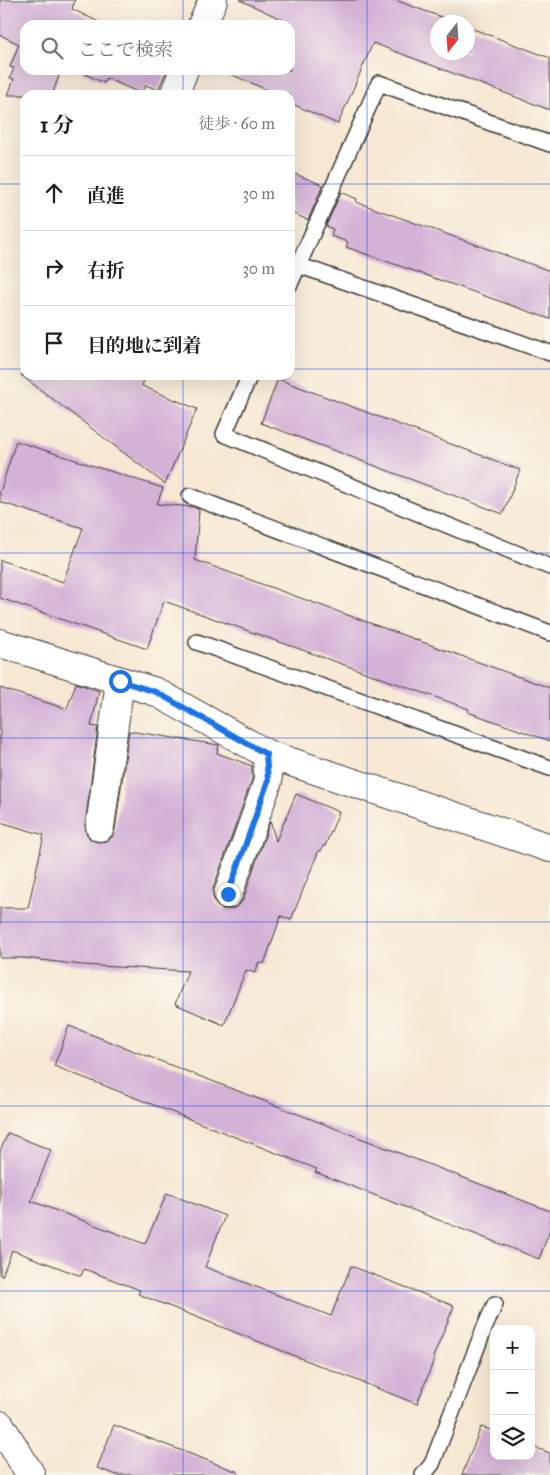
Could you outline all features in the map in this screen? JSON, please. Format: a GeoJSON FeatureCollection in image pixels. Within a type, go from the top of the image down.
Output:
{"type":"FeatureCollection","features":[{"type":"Feature","properties":{"kind":"street"},"geometry":{"type":"LineString","coordinates":[[204,20],[212,0]]}},
{"type":"Feature","properties":{"kind":"street"},"geometry":{"type":"LineString","coordinates":[[176,90],[182,75]]}},
{"type":"Feature","properties":{"kind":"street"},"geometry":{"type":"LineString","coordinates":[[0,643],[156,692],[266,754],[550,848]]}},
{"type":"Feature","properties":{"kind":"street"},"geometry":{"type":"LineString","coordinates":[[100,827],[120,681]]}},
{"type":"Feature","properties":{"kind":"street"},"geometry":{"type":"LineString","coordinates":[[228,894],[268,781],[266,754]]}},
{"type":"Feature","properties":{"kind":"street"},"geometry":{"type":"LineString","coordinates":[[0,1425],[31,1475]]}},
{"type":"Feature","properties":{"kind":"lane"},"geometry":{"type":"LineString","coordinates":[[295,272],[378,83],[550,144]]}},
{"type":"Feature","properties":{"kind":"lane"},"geometry":{"type":"LineString","coordinates":[[298,265],[550,353]]}},
{"type":"Feature","properties":{"kind":"lane"},"geometry":{"type":"LineString","coordinates":[[248,380],[224,434],[550,567]]}},
{"type":"Feature","properties":{"kind":"lane"},"geometry":{"type":"LineString","coordinates":[[190,496],[550,634]]}},
{"type":"Feature","properties":{"kind":"lane"},"geometry":{"type":"LineString","coordinates":[[198,642],[550,768]]}},
{"type":"Feature","properties":{"kind":"lane"},"geometry":{"type":"LineString","coordinates":[[423,1475],[432,1464],[496,1304]]}},
{"type":"Feature","properties":{"kind":"building"},"geometry":{"type":"Polygon","coordinates":[[[0,0],[75,0],[72,9],[95,20],[20,20],[20,75],[59,75],[54,90],[20,90],[20,95],[8,95],[14,79],[10,78],[14,68],[10,67],[19,44],[0,35],[0,0]]]}},
{"type":"Feature","properties":{"kind":"building"},"geometry":{"type":"Polygon","coordinates":[[[240,0],[395,0],[436,15],[430,15],[430,60],[475,60],[475,30],[550,58],[550,110],[373,43],[338,124],[295,105],[295,90],[267,90],[233,75],[295,75],[295,20],[283,20],[240,0]]]}},
{"type":"Feature","properties":{"kind":"building"},"geometry":{"type":"Polygon","coordinates":[[[87,75],[165,75],[158,90],[146,85],[144,90],[133,90],[106,78],[104,83],[87,75]]]}},
{"type":"Feature","properties":{"kind":"building"},"geometry":{"type":"Polygon","coordinates":[[[295,174],[323,185],[308,220],[295,214],[295,174]]]}},
{"type":"Feature","properties":{"kind":"building"},"geometry":{"type":"Polygon","coordinates":[[[341,192],[357,199],[356,202],[550,271],[550,319],[346,247],[348,242],[331,236],[333,229],[326,226],[341,192]]]}},
{"type":"Feature","properties":{"kind":"building"},"geometry":{"type":"Polygon","coordinates":[[[28,380],[144,380],[142,386],[197,409],[165,484],[28,380]]]}},
{"type":"Feature","properties":{"kind":"building"},"geometry":{"type":"Polygon","coordinates":[[[278,380],[281,380],[520,470],[503,514],[261,423],[278,380]]]}},
{"type":"Feature","properties":{"kind":"building"},"geometry":{"type":"Polygon","coordinates":[[[16,441],[163,488],[157,504],[194,507],[199,510],[195,560],[550,688],[550,741],[468,712],[469,709],[164,601],[147,649],[0,598],[0,560],[63,582],[83,528],[0,502],[0,492],[16,441]]]}},
{"type":"Feature","properties":{"kind":"building"},"geometry":{"type":"Polygon","coordinates":[[[76,683],[99,691],[91,726],[98,727],[85,825],[86,833],[91,840],[98,842],[106,841],[112,837],[115,830],[129,731],[219,745],[217,753],[252,766],[252,779],[213,889],[213,897],[216,904],[222,909],[231,909],[238,906],[243,900],[270,821],[276,841],[296,794],[339,812],[325,846],[323,846],[321,851],[319,850],[291,920],[281,916],[264,964],[259,962],[255,973],[246,970],[224,1025],[175,1004],[188,971],[82,965],[25,958],[0,958],[0,908],[28,908],[44,835],[0,822],[0,688],[67,709],[76,683]]]}},
{"type":"Feature","properties":{"kind":"building"},"geometry":{"type":"Polygon","coordinates":[[[69,1026],[550,1211],[550,1230],[539,1259],[315,1172],[317,1169],[54,1066],[69,1026]]]}},
{"type":"Feature","properties":{"kind":"building"},"geometry":{"type":"Polygon","coordinates":[[[8,1133],[51,1150],[31,1201],[145,1244],[167,1193],[225,1216],[205,1267],[331,1316],[351,1266],[454,1306],[433,1357],[435,1357],[417,1404],[138,1294],[140,1290],[84,1269],[81,1276],[12,1250],[2,1276],[0,1275],[0,1151],[8,1133]]]}},
{"type":"Feature","properties":{"kind":"building"},"geometry":{"type":"Polygon","coordinates":[[[114,1425],[238,1472],[238,1475],[117,1475],[97,1468],[114,1425]]]}},
{"type":"Feature","properties":{"kind":"building"},"geometry":{"type":"Polygon","coordinates":[[[481,1427],[490,1430],[490,1460],[535,1460],[535,1447],[550,1453],[550,1475],[462,1475],[481,1427]]]}},
{"type":"Feature","properties":{"kind":"route"},"geometry":{"type":"LineString","coordinates":[[120,681],[156,692],[266,754],[268,781],[228,894]]}}]}
